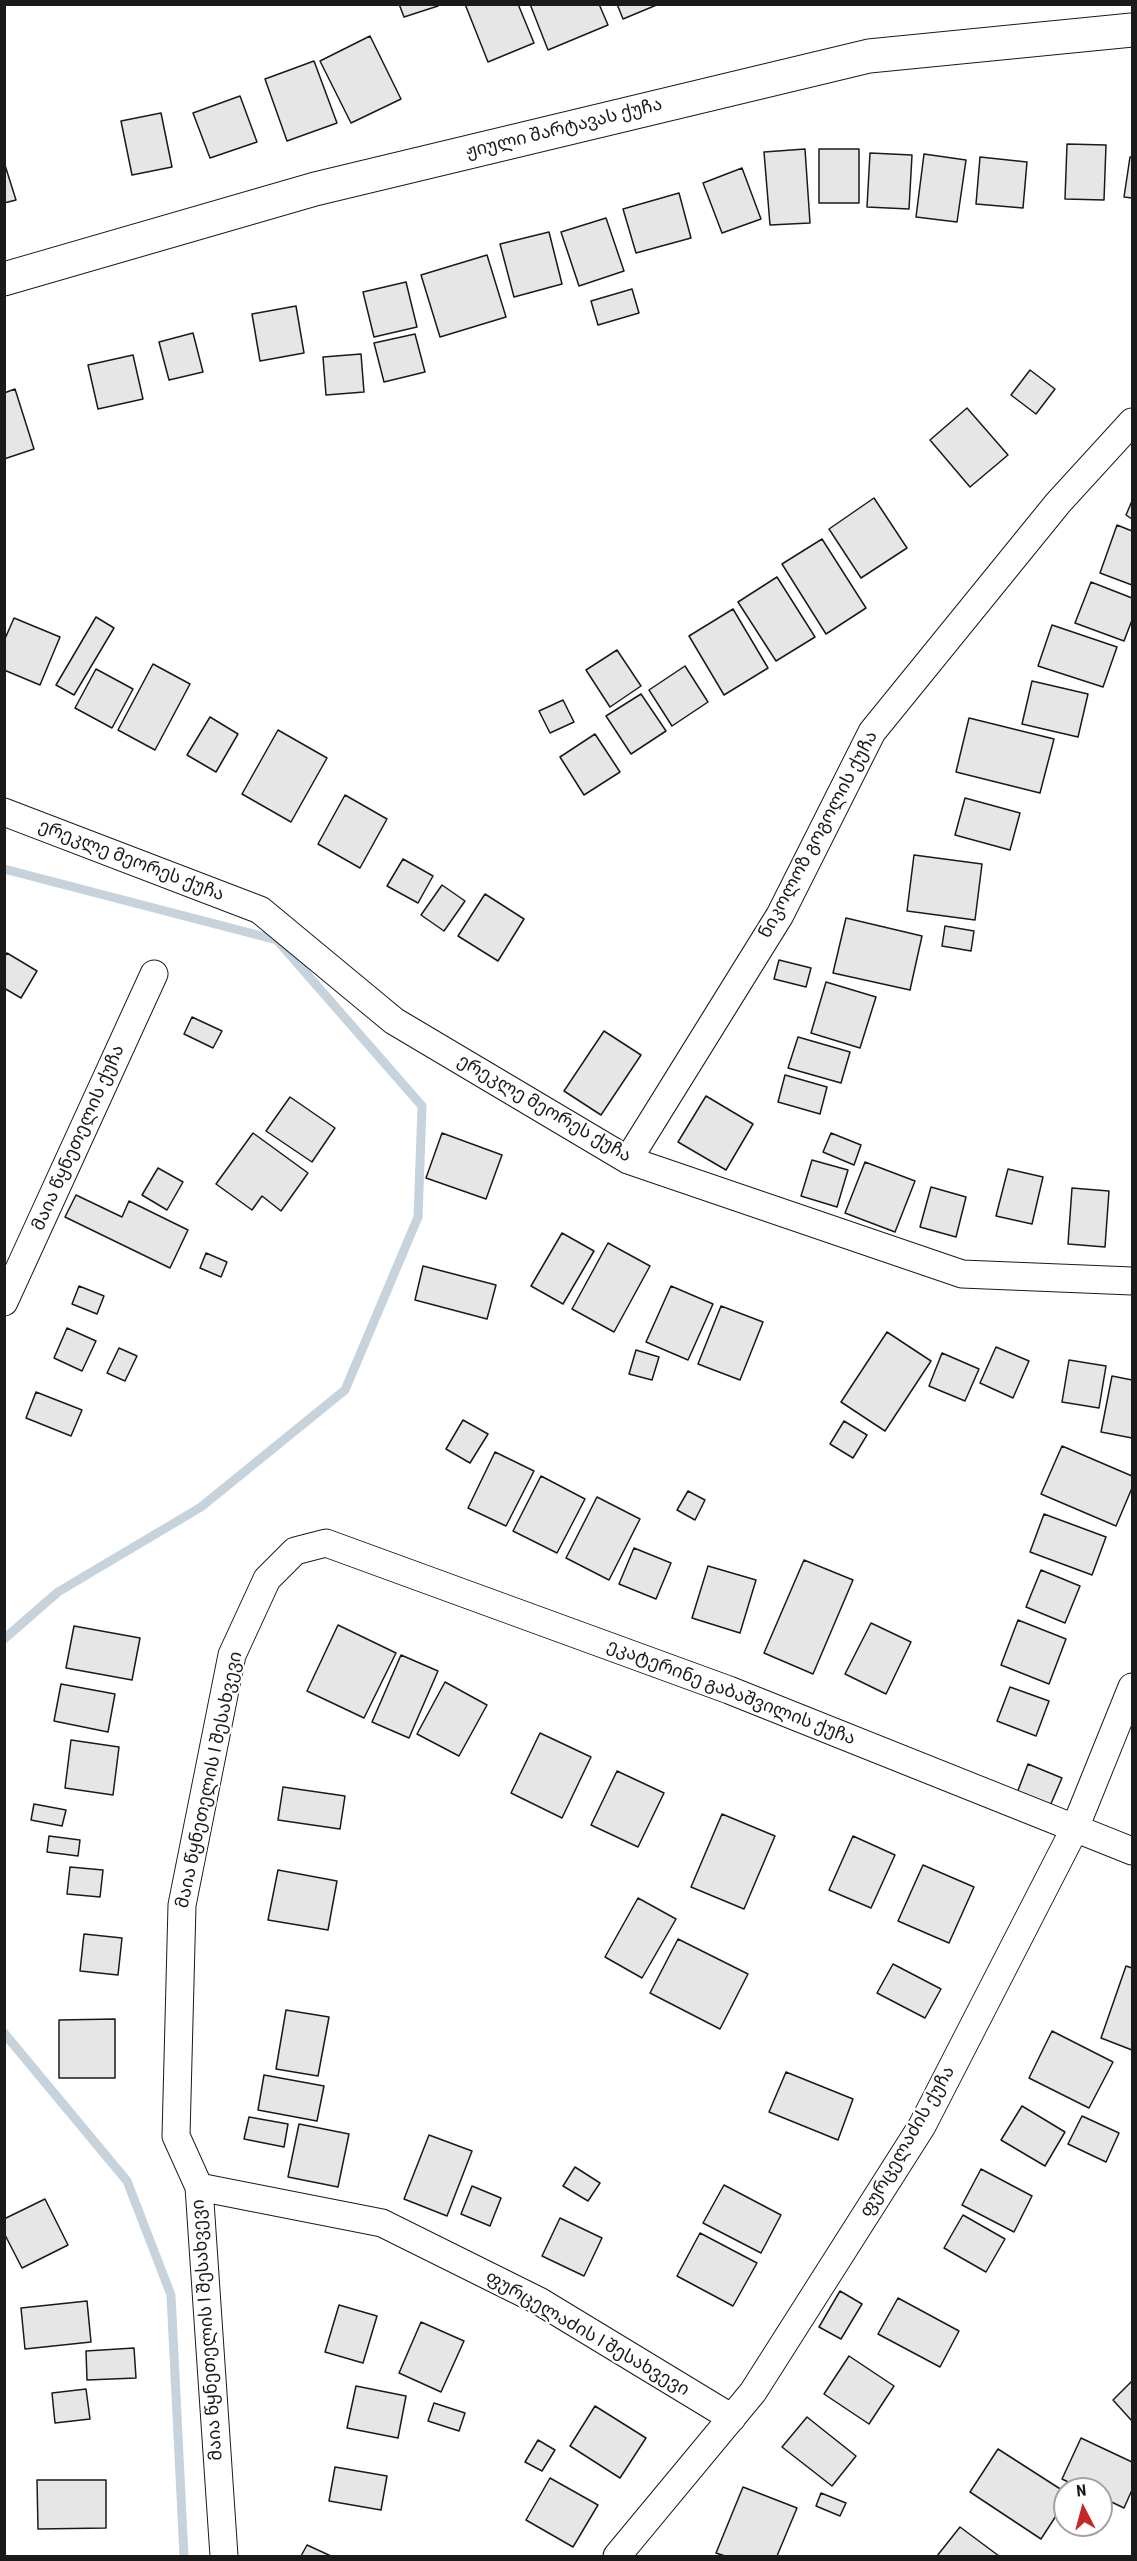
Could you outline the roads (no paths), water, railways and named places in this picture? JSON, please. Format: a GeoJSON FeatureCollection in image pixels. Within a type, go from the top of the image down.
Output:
{"type":"FeatureCollection","features":[{"type":"Feature","properties":{"kind":"street","name":"ჟიული შარტავას ქუჩა"},"geometry":{"type":"LineString","coordinates":[[4,279],[315,189],[869,56],[1132,30]]}},
{"type":"Feature","properties":{"kind":"street","name":"ნიკოლოზ გოგოლის ქუჩა"},"geometry":{"type":"LineString","coordinates":[[628,1160],[780,915],[872,732],[1058,502],[1132,422]]}},
{"type":"Feature","properties":{"kind":"street","name":"ერეკლე მეორეს ქუჩა"},"geometry":{"type":"LineString","coordinates":[[4,812],[260,910],[394,1021],[628,1160],[962,1274],[1132,1281]]}},
{"type":"Feature","properties":{"kind":"street","name":"მაია წყნეთელის ქუჩა"},"geometry":{"type":"LineString","coordinates":[[4,1302],[154,974]]}},
{"type":"Feature","properties":{"kind":"street","name":"ეკატერინე გაბაშვილის ქუჩა"},"geometry":{"type":"LineString","coordinates":[[326,1543],[729,1690],[1132,1851]]}},
{"type":"Feature","properties":{"kind":"street","name":"მაია წყნეთელის I შესახვევი"},"geometry":{"type":"LineString","coordinates":[[224,2556],[199,2187],[176,2136],[182,1905],[232,1655],[267,1579],[295,1551],[326,1543]]}},
{"type":"Feature","properties":{"kind":"street","name":"ფურცელაძის ქუჩა"},"geometry":{"type":"LineString","coordinates":[[617,2556],[753,2392],[922,2126],[1076,1828],[1132,1687]]}},
{"type":"Feature","properties":{"kind":"street","name":"ფურცელაძის I შესახვევი"},"geometry":{"type":"LineString","coordinates":[[199,2187],[382,2223],[539,2301],[732,2418]]}},
{"type":"Feature","properties":{"kind":"waterway"},"geometry":{"type":"LineString","coordinates":[[4,869],[277,940],[422,1106],[418,1217],[345,1390],[201,1507],[58,1592],[4,1639]]}},
{"type":"Feature","properties":{"kind":"waterway"},"geometry":{"type":"LineString","coordinates":[[4,2033],[127,2181],[171,2295],[184,2556]]}}]}
